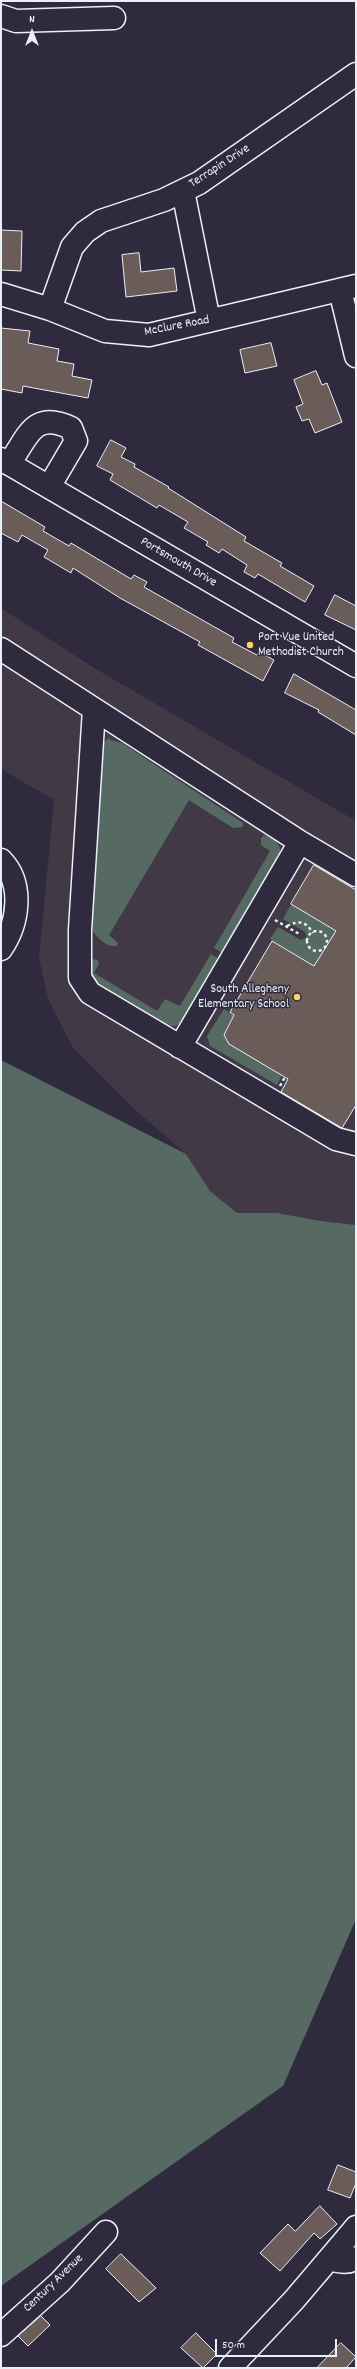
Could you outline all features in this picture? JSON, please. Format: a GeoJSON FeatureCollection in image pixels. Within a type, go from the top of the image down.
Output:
{"type":"FeatureCollection","features":[{"type":"Feature","properties":{"kind":"street"},"geometry":{"type":"LineString","coordinates":[[1,16],[16,21],[114,18]]}},
{"type":"Feature","properties":{"kind":"street","name":"Terrapin Drive"},"geometry":{"type":"LineString","coordinates":[[50,309],[72,248],[85,232],[101,221],[164,200],[199,183],[356,74]]}},
{"type":"Feature","properties":{"kind":"street"},"geometry":{"type":"LineString","coordinates":[[183,191],[210,321]]}},
{"type":"Feature","properties":{"kind":"street"},"geometry":{"type":"LineString","coordinates":[[348,288],[356,356]]}},
{"type":"Feature","properties":{"kind":"street","name":"McClure Road"},"geometry":{"type":"LineString","coordinates":[[1,294],[50,309],[105,331],[150,335],[348,288]]}},
{"type":"Feature","properties":{"kind":"street"},"geometry":{"type":"LineString","coordinates":[[5,462],[36,425],[45,421],[61,423],[71,428],[76,441],[49,488]]}},
{"type":"Feature","properties":{"kind":"street","name":"Portsmouth Drive"},"geometry":{"type":"LineString","coordinates":[[5,462],[356,666]]}},
{"type":"Feature","properties":{"kind":"street"},"geometry":{"type":"LineString","coordinates":[[1,649],[300,842],[356,875]]}},
{"type":"Feature","properties":{"kind":"street"},"geometry":{"type":"LineString","coordinates":[[94,709],[80,930],[80,978],[90,993],[180,1048],[336,1140],[356,1144]]}},
{"type":"Feature","properties":{"kind":"street"},"geometry":{"type":"LineString","coordinates":[[180,1048],[300,842]]}},
{"type":"Feature","properties":{"kind":"street"},"geometry":{"type":"LineString","coordinates":[[1,860],[12,875],[16,909],[12,928],[1,949]]}},
{"type":"Feature","properties":{"kind":"street"},"geometry":{"type":"LineString","coordinates":[[230,2368],[330,2259],[356,2227]]}},
{"type":"Feature","properties":{"kind":"street","name":"Century Avenue"},"geometry":{"type":"LineString","coordinates":[[1,2335],[60,2282],[106,2232]]}},
{"type":"Feature","properties":{"kind":"street"},"geometry":{"type":"LineString","coordinates":[[330,2259],[341,2262],[353,2261],[356,2258]]}},
{"type":"Feature","properties":{"kind":"path"},"geometry":{"type":"LineString","coordinates":[[269,925],[273,918],[301,935]]}},
{"type":"Feature","properties":{"kind":"path"},"geometry":{"type":"LineString","coordinates":[[287,926],[300,921],[304,922],[313,933]]}},
{"type":"Feature","properties":{"kind":"path"},"geometry":{"type":"LineString","coordinates":[[318,930],[327,935],[326,944],[319,951],[309,950],[307,947],[307,939],[313,933],[318,930]]}},
{"type":"Feature","properties":{"kind":"path"},"geometry":{"type":"LineString","coordinates":[[278,1090],[285,1077]]}},
{"type":"Feature","properties":{"kind":"shaded area"},"geometry":{"type":"Polygon","coordinates":[[[1,608],[96,669],[356,821],[356,1225],[321,1221],[277,1213],[237,1213],[210,1191],[186,1154],[133,1108],[73,1048],[48,999],[39,958],[54,800],[1,769],[1,608]]]}},
{"type":"Feature","properties":{"kind":"green space"},"geometry":{"type":"Polygon","coordinates":[[[109,737],[110,740],[122,743],[243,823],[243,827],[233,828],[189,800],[109,935],[118,943],[117,946],[105,943],[94,934],[90,926],[101,747],[109,737]]]}},
{"type":"Feature","properties":{"kind":"green space"},"geometry":{"type":"Polygon","coordinates":[[[264,835],[275,839],[280,848],[280,857],[226,955],[214,948],[270,851],[261,845],[261,838],[264,835]]]}},
{"type":"Feature","properties":{"kind":"green space"},"geometry":{"type":"Polygon","coordinates":[[[291,904],[345,937],[314,966],[270,939],[278,927],[301,940],[307,937],[305,932],[283,919],[291,904]]]}},
{"type":"Feature","properties":{"kind":"green space"},"geometry":{"type":"Polygon","coordinates":[[[211,954],[222,961],[185,1021],[175,1026],[162,1025],[102,990],[91,979],[89,961],[91,959],[98,960],[99,964],[94,973],[157,1011],[165,999],[180,1006],[211,954]]]}},
{"type":"Feature","properties":{"kind":"green space"},"geometry":{"type":"Polygon","coordinates":[[[224,1009],[234,1015],[225,1031],[226,1040],[282,1075],[277,1085],[210,1046],[207,1036],[224,1009]]]}},
{"type":"Feature","properties":{"kind":"green space"},"geometry":{"type":"Polygon","coordinates":[[[1,1060],[186,1154],[210,1191],[237,1213],[277,1213],[321,1221],[356,1225],[356,1919],[283,2086],[1,2286],[1,1060]]]}},
{"type":"Feature","properties":{"kind":"building"},"geometry":{"type":"Polygon","coordinates":[[[1,230],[22,231],[21,271],[1,270],[1,230]]]}},
{"type":"Feature","properties":{"kind":"building"},"geometry":{"type":"Polygon","coordinates":[[[139,253],[141,272],[174,268],[177,291],[126,297],[122,255],[139,253]]]}},
{"type":"Feature","properties":{"kind":"building"},"geometry":{"type":"Polygon","coordinates":[[[1,328],[30,331],[28,343],[59,349],[57,361],[74,364],[72,376],[92,380],[88,398],[23,386],[22,393],[1,389],[1,328]]]}},
{"type":"Feature","properties":{"kind":"building"},"geometry":{"type":"Polygon","coordinates":[[[271,343],[277,366],[245,373],[240,350],[271,343]]]}},
{"type":"Feature","properties":{"kind":"building"},"geometry":{"type":"Polygon","coordinates":[[[316,371],[322,385],[327,383],[342,422],[315,433],[309,419],[302,421],[296,407],[303,404],[294,380],[316,371]]]}},
{"type":"Feature","properties":{"kind":"building"},"geometry":{"type":"Polygon","coordinates":[[[111,440],[126,448],[121,457],[135,464],[134,467],[169,487],[168,488],[246,537],[244,541],[282,563],[280,566],[314,586],[305,602],[258,574],[255,578],[244,572],[247,565],[222,549],[219,553],[206,545],[208,542],[184,528],[188,522],[159,505],[157,508],[110,480],[113,474],[97,466],[111,440]]]}},
{"type":"Feature","properties":{"kind":"building"},"geometry":{"type":"Polygon","coordinates":[[[1,501],[45,527],[43,531],[69,546],[71,543],[131,579],[134,575],[147,582],[144,587],[234,638],[232,642],[257,655],[259,652],[274,660],[263,681],[198,645],[200,642],[120,598],[73,568],[71,573],[44,557],[48,550],[22,535],[18,542],[1,533],[1,501]]]}},
{"type":"Feature","properties":{"kind":"building"},"geometry":{"type":"Polygon","coordinates":[[[335,595],[356,606],[356,630],[325,615],[335,595]]]}},
{"type":"Feature","properties":{"kind":"building"},"geometry":{"type":"Polygon","coordinates":[[[294,674],[356,710],[356,735],[318,712],[319,710],[285,693],[294,674]]]}},
{"type":"Feature","properties":{"kind":"building","name":"South Allegheny Elementary School"},"geometry":{"type":"Polygon","coordinates":[[[314,865],[356,890],[356,1105],[342,1128],[281,1092],[288,1079],[229,1044],[224,1035],[234,1015],[230,1012],[272,941],[314,966],[336,931],[291,904],[314,865]]]}},
{"type":"Feature","properties":{"kind":"building"},"geometry":{"type":"Polygon","coordinates":[[[338,2165],[356,2172],[356,2183],[350,2198],[328,2190],[338,2165]]]}},
{"type":"Feature","properties":{"kind":"building"},"geometry":{"type":"Polygon","coordinates":[[[320,2206],[337,2224],[320,2239],[314,2233],[280,2271],[260,2253],[288,2224],[295,2231],[320,2206]]]}},
{"type":"Feature","properties":{"kind":"building"},"geometry":{"type":"Polygon","coordinates":[[[121,2254],[156,2288],[139,2302],[106,2269],[121,2254]]]}},
{"type":"Feature","properties":{"kind":"building"},"geometry":{"type":"Polygon","coordinates":[[[41,2316],[50,2325],[28,2346],[18,2336],[41,2316]]]}},
{"type":"Feature","properties":{"kind":"building"},"geometry":{"type":"Polygon","coordinates":[[[196,2333],[217,2354],[203,2368],[181,2348],[196,2333]]]}},
{"type":"Feature","properties":{"kind":"building"},"geometry":{"type":"Polygon","coordinates":[[[341,2343],[356,2357],[346,2368],[317,2368],[341,2343]]]}},
{"type":"Feature","properties":{"kind":"place","name":"Port Vue United Methodist Church"},"geometry":{"type":"Point","coordinates":[250,645]}},
{"type":"Feature","properties":{"kind":"place","name":"South Allegheny Elementary School"},"geometry":{"type":"Point","coordinates":[297,997]}}]}
